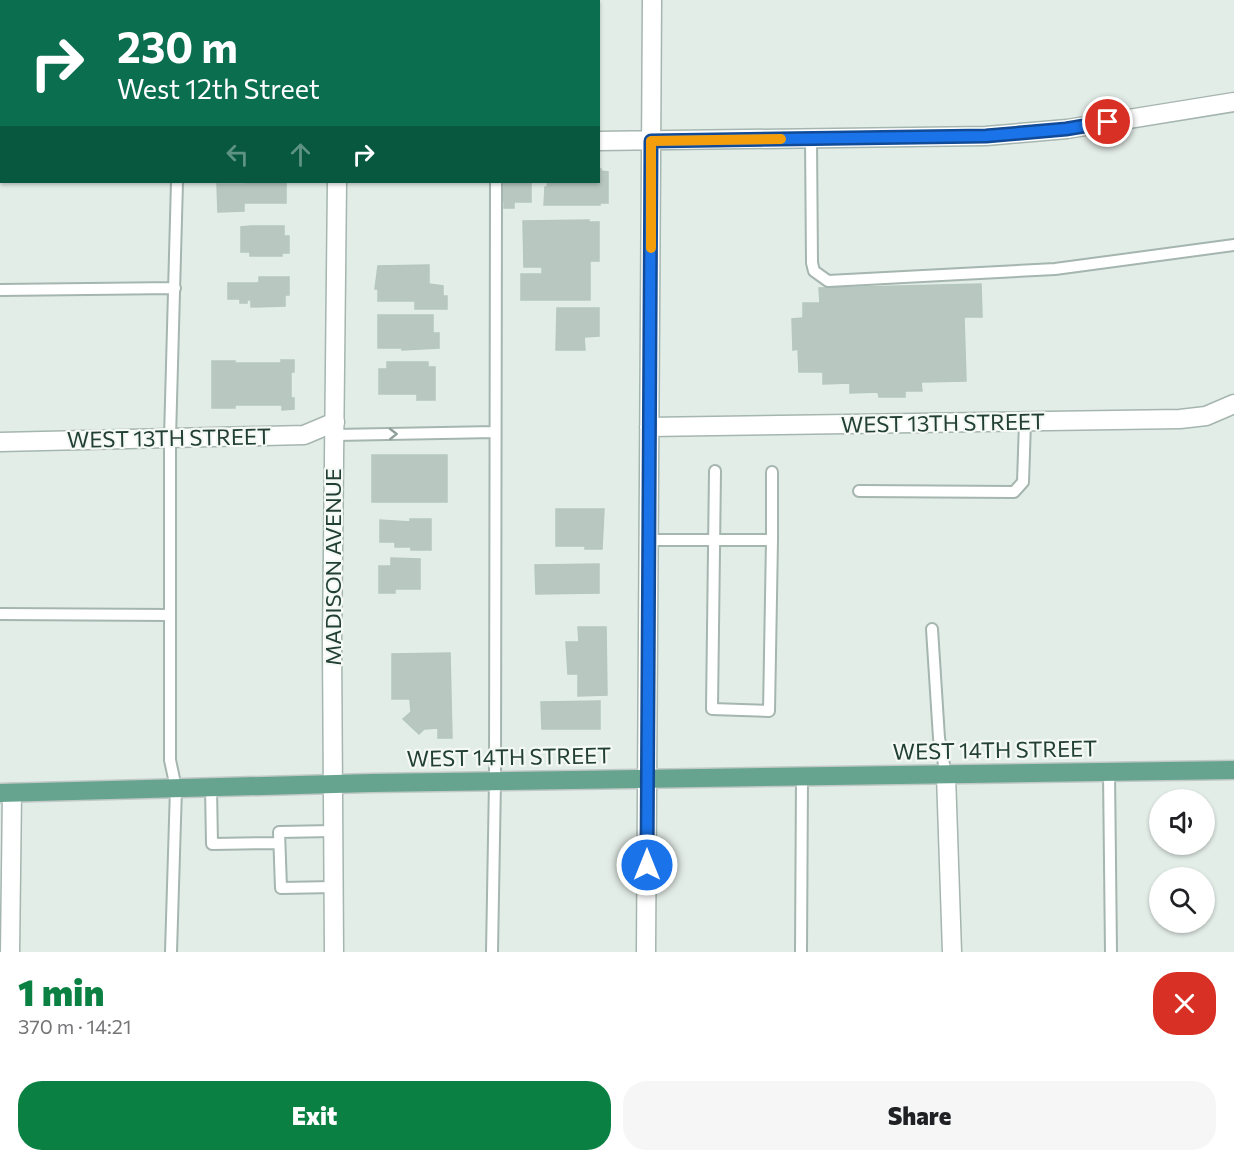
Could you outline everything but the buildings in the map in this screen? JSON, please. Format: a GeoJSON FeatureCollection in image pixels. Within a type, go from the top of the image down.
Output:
{"type":"FeatureCollection","features":[{"type":"Feature","properties":{"kind":"main road","name":"WEST 14TH STREET"},"geometry":{"type":"LineString","coordinates":[[6,793],[333,784],[1234,770]]}},
{"type":"Feature","properties":{"kind":"street"},"geometry":{"type":"LineString","coordinates":[[646,952],[652,0]]}},
{"type":"Feature","properties":{"kind":"street"},"geometry":{"type":"LineString","coordinates":[[600,141],[986,136],[1066,129],[1234,102]]}},
{"type":"Feature","properties":{"kind":"street","name":"MADISON AVENUE"},"geometry":{"type":"LineString","coordinates":[[334,952],[337,183]]}},
{"type":"Feature","properties":{"kind":"street","name":"WEST 13TH STREET"},"geometry":{"type":"LineString","coordinates":[[649,427],[1180,419],[1206,416],[1234,404]]}},
{"type":"Feature","properties":{"kind":"street","name":"WEST 13TH STREET"},"geometry":{"type":"LineString","coordinates":[[0,442],[304,435],[335,429]]}},
{"type":"Feature","properties":{"kind":"street"},"geometry":{"type":"LineString","coordinates":[[946,775],[952,952]]}},
{"type":"Feature","properties":{"kind":"street"},"geometry":{"type":"LineString","coordinates":[[6,793],[10,952]]}},
{"type":"Feature","properties":{"kind":"lane"},"geometry":{"type":"LineString","coordinates":[[811,138],[812,263],[814,271],[828,281],[1055,269],[1234,244]]}},
{"type":"Feature","properties":{"kind":"lane"},"geometry":{"type":"LineString","coordinates":[[171,952],[176,788],[170,760],[170,438],[177,183]]}},
{"type":"Feature","properties":{"kind":"lane"},"geometry":{"type":"LineString","coordinates":[[492,952],[495,781],[496,183]]}},
{"type":"Feature","properties":{"kind":"lane"},"geometry":{"type":"LineString","coordinates":[[0,290],[175,288]]}},
{"type":"Feature","properties":{"kind":"lane"},"geometry":{"type":"LineString","coordinates":[[858,491],[1014,492],[1023,482],[1025,422]]}},
{"type":"Feature","properties":{"kind":"lane"},"geometry":{"type":"LineString","coordinates":[[335,429],[495,432]]}},
{"type":"Feature","properties":{"kind":"lane"},"geometry":{"type":"LineString","coordinates":[[715,471],[712,709],[769,711],[772,472]]}},
{"type":"Feature","properties":{"kind":"lane"},"geometry":{"type":"LineString","coordinates":[[649,540],[772,540]]}},
{"type":"Feature","properties":{"kind":"lane"},"geometry":{"type":"LineString","coordinates":[[0,614],[170,615]]}},
{"type":"Feature","properties":{"kind":"lane"},"geometry":{"type":"LineString","coordinates":[[932,629],[939,738],[946,775]]}},
{"type":"Feature","properties":{"kind":"lane"},"geometry":{"type":"LineString","coordinates":[[1109,772],[1111,952]]}},
{"type":"Feature","properties":{"kind":"lane"},"geometry":{"type":"LineString","coordinates":[[801,952],[802,777]]}},
{"type":"Feature","properties":{"kind":"lane"},"geometry":{"type":"LineString","coordinates":[[211,787],[212,844],[279,843]]}},
{"type":"Feature","properties":{"kind":"lane"},"geometry":{"type":"LineString","coordinates":[[333,831],[279,832],[279,843],[281,888],[334,887]]}},
{"type":"Feature","properties":{"kind":"slow traffic"},"geometry":{"type":"LineString","coordinates":[[651,248],[651,141],[781,139]]}},
{"type":"Feature","properties":{"kind":"route"},"geometry":{"type":"LineString","coordinates":[[647,865],[651,141],[986,136],[1066,129],[1108,122]]}}]}
